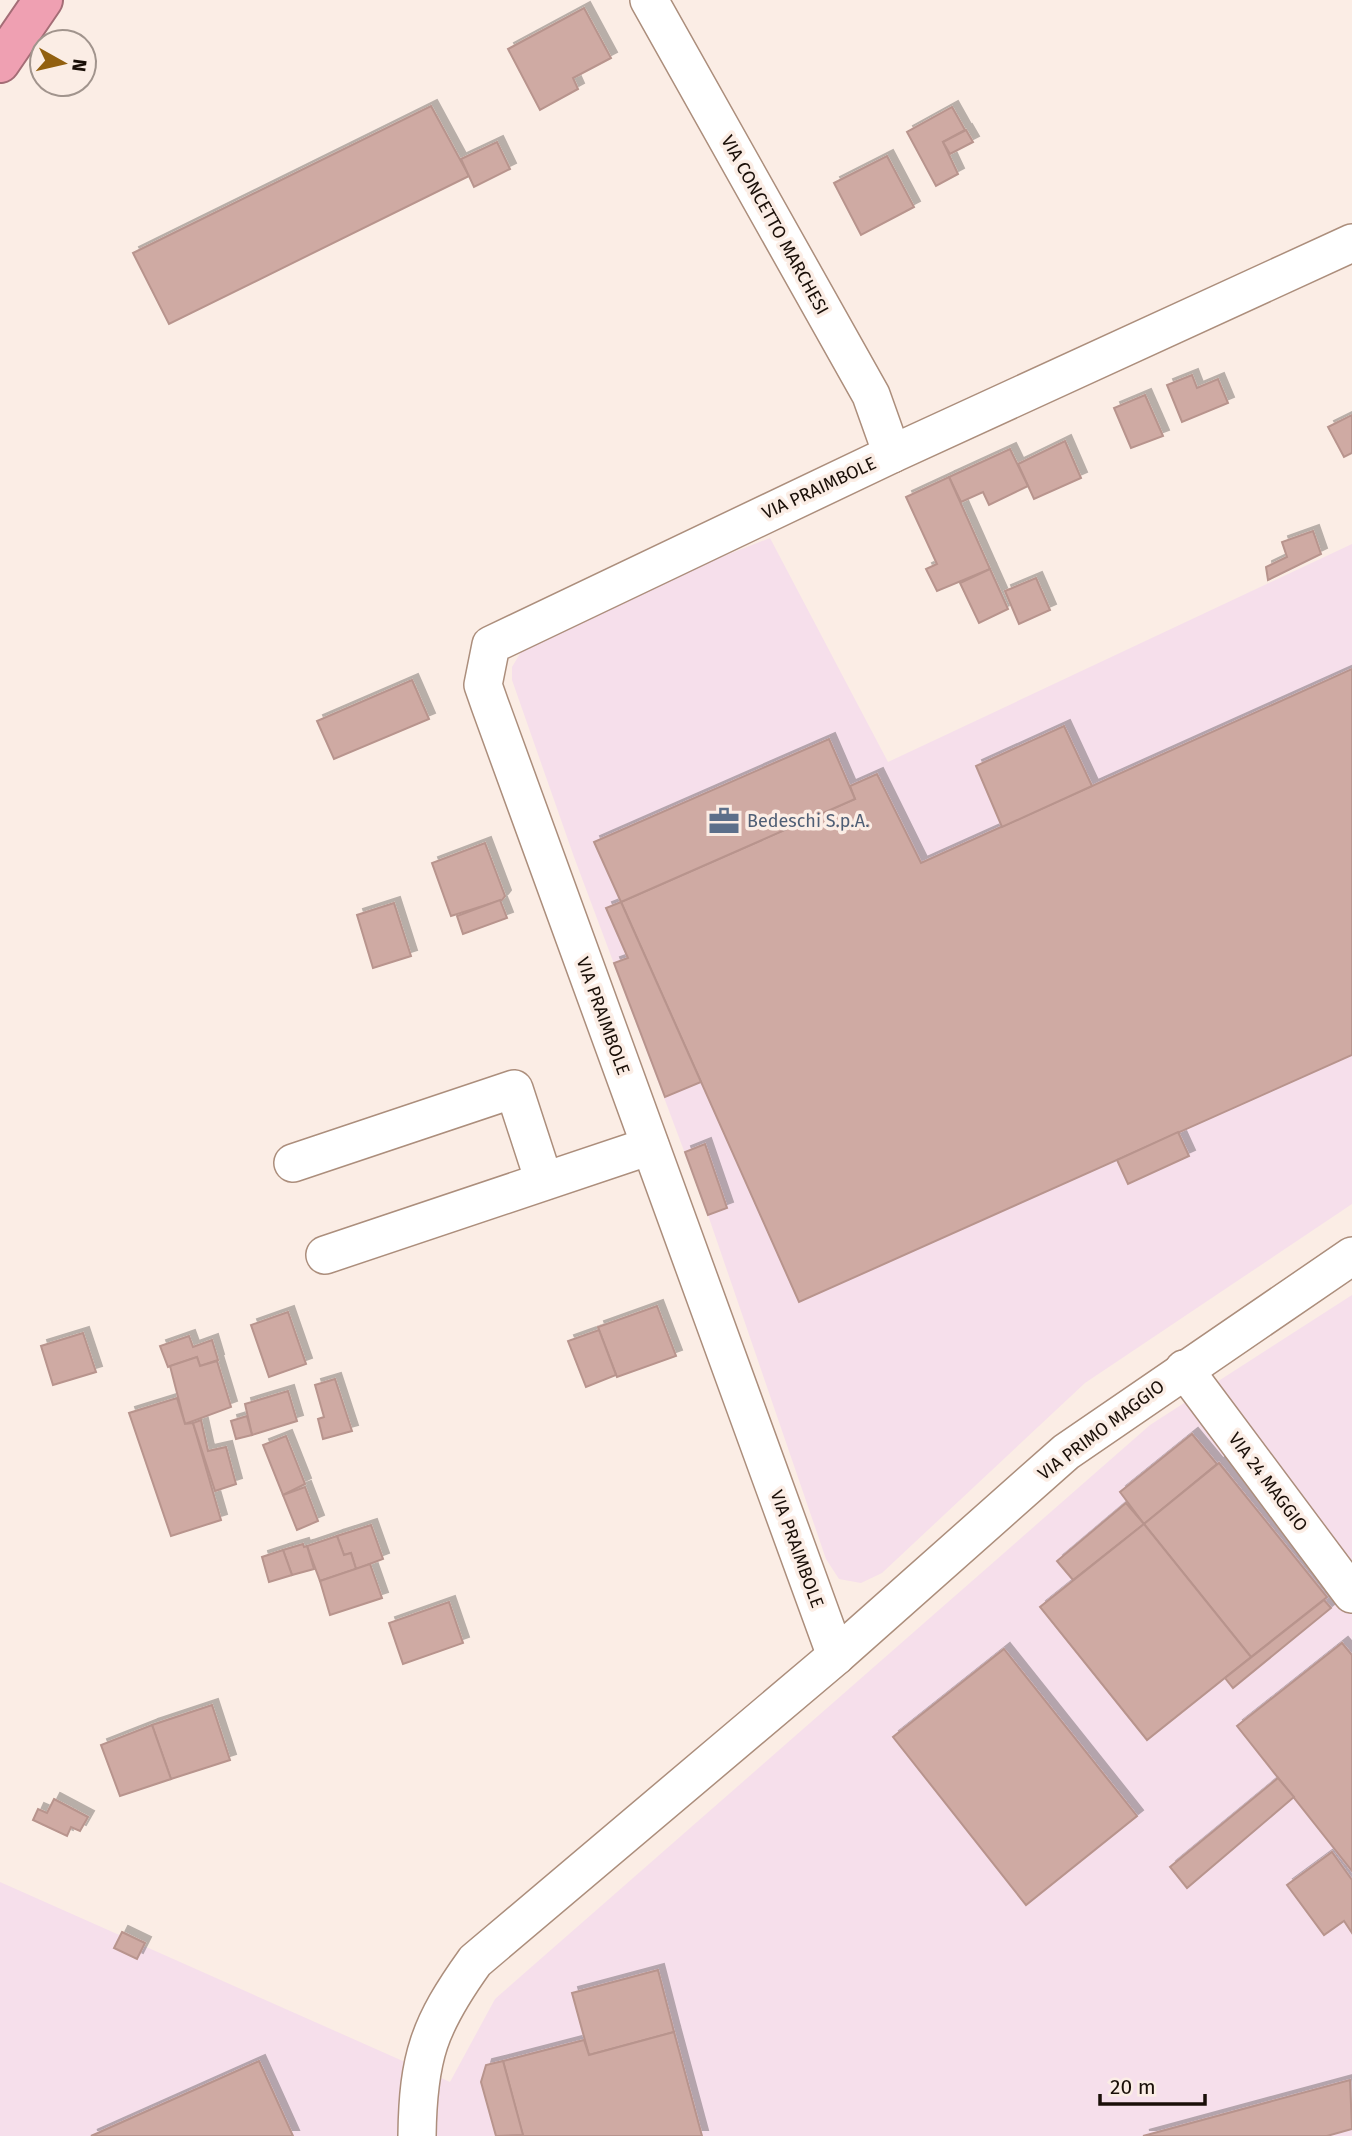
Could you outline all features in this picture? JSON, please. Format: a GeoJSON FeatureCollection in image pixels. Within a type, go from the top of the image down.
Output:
{"type":"FeatureCollection","features":[{"type":"Feature","properties":{"kind":"highway"},"geometry":{"type":"LineString","coordinates":[[0,63],[43,0]]}},
{"type":"Feature","properties":{"kind":"street","name":"VIA CONCETTO MARCHESI"},"geometry":{"type":"LineString","coordinates":[[649,0],[871,395],[892,454]]}},
{"type":"Feature","properties":{"kind":"street","name":"VIA PRAIMBOLE"},"geometry":{"type":"LineString","coordinates":[[836,1656],[489,705],[484,685],[491,645],[892,454],[1352,243]]}},
{"type":"Feature","properties":{"kind":"street"},"geometry":{"type":"LineString","coordinates":[[293,1163],[513,1089],[544,1181]]}},
{"type":"Feature","properties":{"kind":"street"},"geometry":{"type":"LineString","coordinates":[[325,1255],[650,1146]]}},
{"type":"Feature","properties":{"kind":"street","name":"VIA PRIMO MAGGIO"},"geometry":{"type":"LineString","coordinates":[[836,1656],[1066,1452],[1352,1256]]}},
{"type":"Feature","properties":{"kind":"street","name":"VIA 24 MAGGIO"},"geometry":{"type":"LineString","coordinates":[[1184,1369],[1352,1594]]}},
{"type":"Feature","properties":{"kind":"street"},"geometry":{"type":"LineString","coordinates":[[417,2136],[422,2057],[446,2002],[475,1961],[836,1656]]}},
{"type":"Feature","properties":{"kind":"shaded area"},"geometry":{"type":"Polygon","coordinates":[[[770,538],[888,762],[1352,544],[1352,1204],[1085,1383],[882,1573],[861,1583],[839,1579],[826,1559],[708,1215],[574,857],[512,680],[512,667],[524,647],[701,565],[770,538]]]}},
{"type":"Feature","properties":{"kind":"shaded area"},"geometry":{"type":"Polygon","coordinates":[[[1352,1295],[1352,2136],[0,2136],[0,1882],[450,2082],[495,1999],[1150,1425],[1352,1295]]]}},
{"type":"Feature","properties":{"kind":"building"},"geometry":{"type":"Polygon","coordinates":[[[584,8],[611,58],[573,78],[578,89],[540,110],[508,49],[584,8]]]}},
{"type":"Feature","properties":{"kind":"building"},"geometry":{"type":"Polygon","coordinates":[[[431,106],[469,176],[169,324],[133,253],[431,106]]]}},
{"type":"Feature","properties":{"kind":"building"},"geometry":{"type":"Polygon","coordinates":[[[952,107],[965,130],[943,142],[958,174],[936,186],[907,132],[952,107]]]}},
{"type":"Feature","properties":{"kind":"building"},"geometry":{"type":"Polygon","coordinates":[[[966,130],[973,142],[950,154],[943,142],[966,130]]]}},
{"type":"Feature","properties":{"kind":"building"},"geometry":{"type":"Polygon","coordinates":[[[497,142],[510,169],[474,187],[461,159],[497,142]]]}},
{"type":"Feature","properties":{"kind":"building"},"geometry":{"type":"Polygon","coordinates":[[[887,156],[914,207],[861,235],[834,183],[887,156]]]}},
{"type":"Feature","properties":{"kind":"building"},"geometry":{"type":"Polygon","coordinates":[[[1192,375],[1197,388],[1218,379],[1228,403],[1182,422],[1167,385],[1192,375]]]}},
{"type":"Feature","properties":{"kind":"building"},"geometry":{"type":"Polygon","coordinates":[[[1145,395],[1163,436],[1131,448],[1114,408],[1145,395]]]}},
{"type":"Feature","properties":{"kind":"building"},"geometry":{"type":"Polygon","coordinates":[[[1352,415],[1352,453],[1344,457],[1328,427],[1352,415]]]}},
{"type":"Feature","properties":{"kind":"building"},"geometry":{"type":"Polygon","coordinates":[[[1065,441],[1081,478],[1034,499],[1018,464],[1065,441]]]}},
{"type":"Feature","properties":{"kind":"building"},"geometry":{"type":"Polygon","coordinates":[[[1010,449],[1028,486],[989,505],[983,492],[961,502],[949,477],[1010,449]]]}},
{"type":"Feature","properties":{"kind":"building"},"geometry":{"type":"Polygon","coordinates":[[[949,477],[990,569],[937,591],[926,569],[937,564],[906,497],[949,477]]]}},
{"type":"Feature","properties":{"kind":"building"},"geometry":{"type":"Polygon","coordinates":[[[1313,531],[1321,554],[1268,580],[1266,567],[1287,557],[1282,542],[1313,531]]]}},
{"type":"Feature","properties":{"kind":"building"},"geometry":{"type":"Polygon","coordinates":[[[990,569],[1008,609],[979,623],[960,583],[990,569]]]}},
{"type":"Feature","properties":{"kind":"building"},"geometry":{"type":"Polygon","coordinates":[[[1036,578],[1050,610],[1019,624],[1005,591],[1036,578]]]}},
{"type":"Feature","properties":{"kind":"building"},"geometry":{"type":"Polygon","coordinates":[[[1352,669],[1352,1055],[799,1302],[621,902],[855,799],[850,786],[877,774],[921,863],[1352,669]]]}},
{"type":"Feature","properties":{"kind":"building"},"geometry":{"type":"Polygon","coordinates":[[[412,680],[429,719],[334,759],[317,721],[412,680]]]}},
{"type":"Feature","properties":{"kind":"building"},"geometry":{"type":"Polygon","coordinates":[[[1064,726],[1092,786],[1002,827],[976,766],[1064,726]]]}},
{"type":"Feature","properties":{"kind":"building","name":"Bedeschi S.p.A."},"geometry":{"type":"Polygon","coordinates":[[[829,739],[855,799],[621,902],[594,842],[829,739]]]}},
{"type":"Feature","properties":{"kind":"building"},"geometry":{"type":"Polygon","coordinates":[[[485,843],[505,896],[502,900],[451,916],[432,863],[485,843]]]}},
{"type":"Feature","properties":{"kind":"building"},"geometry":{"type":"Polygon","coordinates":[[[500,900],[507,918],[463,934],[457,916],[500,900]]]}},
{"type":"Feature","properties":{"kind":"building"},"geometry":{"type":"Polygon","coordinates":[[[621,902],[701,1082],[665,1097],[614,963],[628,958],[606,908],[621,902]]]}},
{"type":"Feature","properties":{"kind":"building"},"geometry":{"type":"Polygon","coordinates":[[[394,903],[411,956],[373,968],[357,915],[394,903]]]}},
{"type":"Feature","properties":{"kind":"building"},"geometry":{"type":"Polygon","coordinates":[[[1178,1132],[1189,1156],[1128,1184],[1117,1160],[1178,1132]]]}},
{"type":"Feature","properties":{"kind":"building"},"geometry":{"type":"Polygon","coordinates":[[[705,1144],[727,1208],[708,1215],[685,1152],[705,1144]]]}},
{"type":"Feature","properties":{"kind":"building"},"geometry":{"type":"Polygon","coordinates":[[[657,1306],[676,1356],[617,1377],[598,1327],[657,1306]]]}},
{"type":"Feature","properties":{"kind":"building"},"geometry":{"type":"Polygon","coordinates":[[[288,1312],[306,1364],[269,1377],[251,1325],[288,1312]]]}},
{"type":"Feature","properties":{"kind":"building"},"geometry":{"type":"Polygon","coordinates":[[[599,1330],[616,1375],[586,1387],[568,1341],[599,1330]]]}},
{"type":"Feature","properties":{"kind":"building"},"geometry":{"type":"Polygon","coordinates":[[[83,1333],[96,1372],[53,1385],[41,1346],[83,1333]]]}},
{"type":"Feature","properties":{"kind":"building"},"geometry":{"type":"Polygon","coordinates":[[[189,1336],[193,1347],[212,1340],[218,1360],[200,1366],[197,1357],[168,1367],[160,1346],[189,1336]]]}},
{"type":"Feature","properties":{"kind":"building"},"geometry":{"type":"Polygon","coordinates":[[[197,1357],[200,1366],[217,1361],[231,1407],[185,1424],[170,1366],[197,1357]]]}},
{"type":"Feature","properties":{"kind":"building"},"geometry":{"type":"Polygon","coordinates":[[[335,1379],[352,1431],[323,1439],[318,1419],[324,1417],[315,1385],[335,1379]]]}},
{"type":"Feature","properties":{"kind":"building"},"geometry":{"type":"Polygon","coordinates":[[[288,1391],[297,1421],[252,1435],[245,1404],[288,1391]]]}},
{"type":"Feature","properties":{"kind":"building"},"geometry":{"type":"Polygon","coordinates":[[[177,1398],[185,1424],[193,1423],[221,1520],[171,1536],[129,1413],[177,1398]]]}},
{"type":"Feature","properties":{"kind":"building"},"geometry":{"type":"Polygon","coordinates":[[[247,1416],[252,1435],[236,1439],[231,1421],[247,1416]]]}},
{"type":"Feature","properties":{"kind":"building"},"geometry":{"type":"Polygon","coordinates":[[[201,1420],[208,1451],[226,1447],[236,1484],[215,1491],[193,1423],[201,1420]]]}},
{"type":"Feature","properties":{"kind":"building"},"geometry":{"type":"Polygon","coordinates":[[[1192,1434],[1217,1464],[1144,1524],[1120,1492],[1192,1434]]]}},
{"type":"Feature","properties":{"kind":"building"},"geometry":{"type":"Polygon","coordinates":[[[286,1436],[305,1484],[283,1495],[263,1445],[286,1436]]]}},
{"type":"Feature","properties":{"kind":"building"},"geometry":{"type":"Polygon","coordinates":[[[1219,1463],[1327,1597],[1251,1657],[1144,1524],[1219,1463]]]}},
{"type":"Feature","properties":{"kind":"building"},"geometry":{"type":"Polygon","coordinates":[[[305,1487],[318,1521],[297,1530],[283,1495],[305,1487]]]}},
{"type":"Feature","properties":{"kind":"building"},"geometry":{"type":"Polygon","coordinates":[[[1126,1503],[1144,1524],[1073,1580],[1057,1561],[1126,1503]]]}},
{"type":"Feature","properties":{"kind":"building"},"geometry":{"type":"Polygon","coordinates":[[[1144,1524],[1251,1657],[1147,1740],[1040,1607],[1144,1524]]]}},
{"type":"Feature","properties":{"kind":"building"},"geometry":{"type":"Polygon","coordinates":[[[371,1525],[383,1559],[356,1569],[351,1553],[344,1555],[337,1536],[371,1525]]]}},
{"type":"Feature","properties":{"kind":"building"},"geometry":{"type":"Polygon","coordinates":[[[337,1536],[344,1555],[351,1553],[356,1569],[320,1581],[307,1546],[337,1536]]]}},
{"type":"Feature","properties":{"kind":"building"},"geometry":{"type":"Polygon","coordinates":[[[303,1544],[304,1547],[307,1546],[314,1569],[292,1575],[283,1550],[303,1544]]]}},
{"type":"Feature","properties":{"kind":"building"},"geometry":{"type":"Polygon","coordinates":[[[283,1550],[292,1575],[269,1582],[262,1557],[283,1550]]]}},
{"type":"Feature","properties":{"kind":"building"},"geometry":{"type":"Polygon","coordinates":[[[370,1564],[382,1598],[330,1615],[320,1581],[370,1564]]]}},
{"type":"Feature","properties":{"kind":"building"},"geometry":{"type":"Polygon","coordinates":[[[1324,1600],[1331,1608],[1233,1688],[1225,1678],[1324,1600]]]}},
{"type":"Feature","properties":{"kind":"building"},"geometry":{"type":"Polygon","coordinates":[[[449,1602],[463,1643],[403,1664],[389,1623],[449,1602]]]}},
{"type":"Feature","properties":{"kind":"building"},"geometry":{"type":"Polygon","coordinates":[[[1342,1643],[1352,1655],[1352,1871],[1237,1726],[1342,1643]]]}},
{"type":"Feature","properties":{"kind":"building"},"geometry":{"type":"Polygon","coordinates":[[[1004,1649],[1137,1816],[1026,1905],[893,1737],[1004,1649]]]}},
{"type":"Feature","properties":{"kind":"building"},"geometry":{"type":"Polygon","coordinates":[[[212,1705],[230,1760],[171,1779],[152,1725],[212,1705]]]}},
{"type":"Feature","properties":{"kind":"building"},"geometry":{"type":"Polygon","coordinates":[[[152,1725],[171,1779],[120,1796],[101,1745],[152,1725]]]}},
{"type":"Feature","properties":{"kind":"building"},"geometry":{"type":"Polygon","coordinates":[[[1278,1778],[1294,1797],[1187,1888],[1170,1867],[1278,1778]]]}},
{"type":"Feature","properties":{"kind":"building"},"geometry":{"type":"Polygon","coordinates":[[[54,1799],[88,1817],[80,1831],[71,1827],[67,1836],[33,1820],[38,1809],[47,1813],[54,1799]]]}},
{"type":"Feature","properties":{"kind":"building"},"geometry":{"type":"Polygon","coordinates":[[[1332,1852],[1352,1880],[1352,1933],[1344,1921],[1324,1935],[1287,1885],[1332,1852]]]}},
{"type":"Feature","properties":{"kind":"building"},"geometry":{"type":"Polygon","coordinates":[[[122,1932],[145,1943],[137,1959],[114,1948],[122,1932]]]}},
{"type":"Feature","properties":{"kind":"building"},"geometry":{"type":"Polygon","coordinates":[[[658,1970],[674,2032],[589,2055],[572,1993],[658,1970]]]}},
{"type":"Feature","properties":{"kind":"building"},"geometry":{"type":"Polygon","coordinates":[[[674,2032],[702,2136],[523,2136],[503,2061],[584,2040],[589,2055],[674,2032]]]}},
{"type":"Feature","properties":{"kind":"building"},"geometry":{"type":"Polygon","coordinates":[[[259,2061],[293,2136],[91,2136],[259,2061]]]}},
{"type":"Feature","properties":{"kind":"building"},"geometry":{"type":"Polygon","coordinates":[[[503,2061],[523,2135],[496,2136],[481,2082],[486,2065],[503,2061]]]}},
{"type":"Feature","properties":{"kind":"building"},"geometry":{"type":"Polygon","coordinates":[[[1350,2080],[1352,2129],[1327,2136],[1143,2136],[1350,2080]]]}},
{"type":"Feature","properties":{"kind":"place","name":"Bedeschi S.p.A."},"geometry":{"type":"Point","coordinates":[724,821]}}]}
